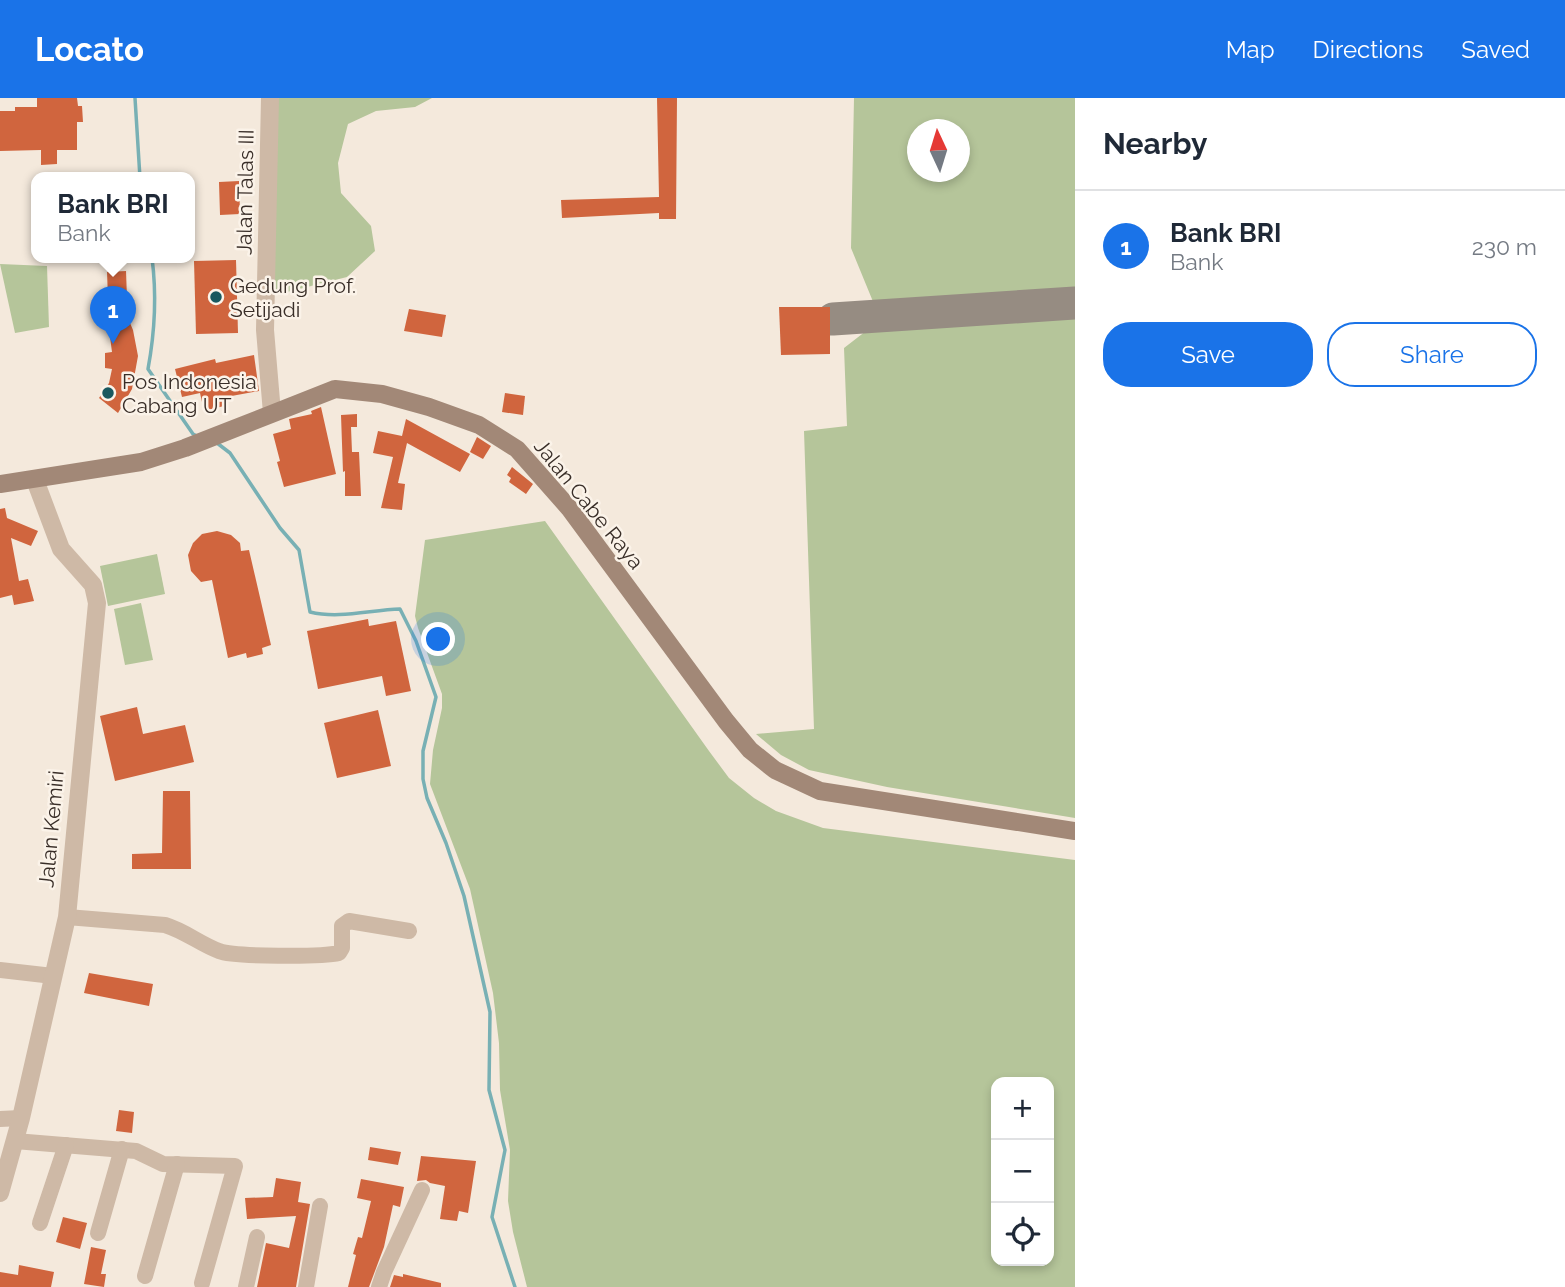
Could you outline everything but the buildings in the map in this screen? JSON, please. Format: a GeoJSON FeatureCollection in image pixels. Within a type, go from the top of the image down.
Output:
{"type":"FeatureCollection","features":[{"type":"Feature","properties":{"kind":"main road","name":"Jalan Cabe Raya"},"geometry":{"type":"LineString","coordinates":[[0,484],[141,462],[185,448],[335,389],[382,394],[429,407],[479,425],[517,449],[569,508],[726,721],[750,750],[775,770],[802,784],[844,796],[1075,831]]}},
{"type":"Feature","properties":{"kind":"street","name":"Jalan Talas III"},"geometry":{"type":"LineString","coordinates":[[270,98],[265,330],[272,413]]}},
{"type":"Feature","properties":{"kind":"street","name":"Jalan Kemiri"},"geometry":{"type":"LineString","coordinates":[[0,1193],[21,1118],[66,917],[97,594],[93,585],[61,549],[35,480]]}},
{"type":"Feature","properties":{"kind":"street"},"geometry":{"type":"LineString","coordinates":[[66,917],[165,925],[177,928],[217,951],[238,955],[339,953],[342,948],[342,926],[349,921],[409,932]]}},
{"type":"Feature","properties":{"kind":"street"},"geometry":{"type":"LineString","coordinates":[[0,970],[53,976]]}},
{"type":"Feature","properties":{"kind":"street"},"geometry":{"type":"LineString","coordinates":[[0,1119],[21,1118]]}},
{"type":"Feature","properties":{"kind":"street"},"geometry":{"type":"LineString","coordinates":[[15,1141],[136,1151],[163,1164],[235,1166],[202,1283]]}},
{"type":"Feature","properties":{"kind":"street"},"geometry":{"type":"LineString","coordinates":[[40,1223],[65,1145]]}},
{"type":"Feature","properties":{"kind":"street"},"geometry":{"type":"LineString","coordinates":[[99,1233],[122,1149]]}},
{"type":"Feature","properties":{"kind":"street"},"geometry":{"type":"LineString","coordinates":[[145,1276],[177,1164]]}},
{"type":"Feature","properties":{"kind":"street"},"geometry":{"type":"LineString","coordinates":[[379,1287],[422,1190]]}},
{"type":"Feature","properties":{"kind":"street"},"geometry":{"type":"LineString","coordinates":[[306,1287],[320,1206]]}},
{"type":"Feature","properties":{"kind":"street"},"geometry":{"type":"LineString","coordinates":[[246,1287],[257,1237]]}},
{"type":"Feature","properties":{"kind":"green space"},"geometry":{"type":"Polygon","coordinates":[[[273,98],[432,98],[415,107],[376,111],[348,124],[338,163],[341,193],[371,226],[375,251],[347,277],[267,297],[273,98]]]}},
{"type":"Feature","properties":{"kind":"green space"},"geometry":{"type":"Polygon","coordinates":[[[854,98],[1075,98],[1075,293],[874,304],[851,248],[854,98]]]}},
{"type":"Feature","properties":{"kind":"green space"},"geometry":{"type":"Polygon","coordinates":[[[0,264],[47,266],[49,327],[15,333],[0,264]]]}},
{"type":"Feature","properties":{"kind":"green space"},"geometry":{"type":"Polygon","coordinates":[[[1075,316],[1075,818],[887,787],[809,770],[781,755],[756,734],[814,729],[804,431],[847,426],[844,348],[866,331],[1075,316]]]}},
{"type":"Feature","properties":{"kind":"green space"},"geometry":{"type":"Polygon","coordinates":[[[545,521],[729,778],[754,798],[776,811],[823,828],[1075,860],[1075,1287],[527,1287],[508,1201],[510,1150],[500,1090],[499,1043],[493,993],[470,889],[430,784],[442,694],[415,616],[425,540],[545,521]]]}},
{"type":"Feature","properties":{"kind":"green space"},"geometry":{"type":"Polygon","coordinates":[[[157,554],[165,594],[108,606],[100,566],[157,554]]]}},
{"type":"Feature","properties":{"kind":"green space"},"geometry":{"type":"Polygon","coordinates":[[[141,603],[153,660],[125,665],[114,609],[141,603]]]}},
{"type":"Feature","properties":{"kind":"waterway"},"geometry":{"type":"LineString","coordinates":[[135,98],[140,172]]}},
{"type":"Feature","properties":{"kind":"waterway"},"geometry":{"type":"LineString","coordinates":[[152,263],[154,314],[148,369],[197,436]]}},
{"type":"Feature","properties":{"kind":"waterway"},"geometry":{"type":"LineString","coordinates":[[217,443],[230,453],[280,528],[299,550],[310,612],[343,614],[400,609],[416,641],[436,697],[423,751],[423,779],[427,798],[464,896],[490,1012],[489,1090],[505,1150],[492,1217],[515,1287]]}},
{"type":"Feature","properties":{"kind":"taxiway"},"geometry":{"type":"LineString","coordinates":[[833,319],[1075,303]]}},
{"type":"Feature","properties":{"kind":"place","name":"Gedung Prof. Setijadi"},"geometry":{"type":"Point","coordinates":[216,297]}},
{"type":"Feature","properties":{"kind":"place","name":"Bank BRI"},"geometry":{"type":"Point","coordinates":[113,344]}},
{"type":"Feature","properties":{"kind":"place","name":"Pos Indonesia Cabang UT"},"geometry":{"type":"Point","coordinates":[108,393]}}]}
